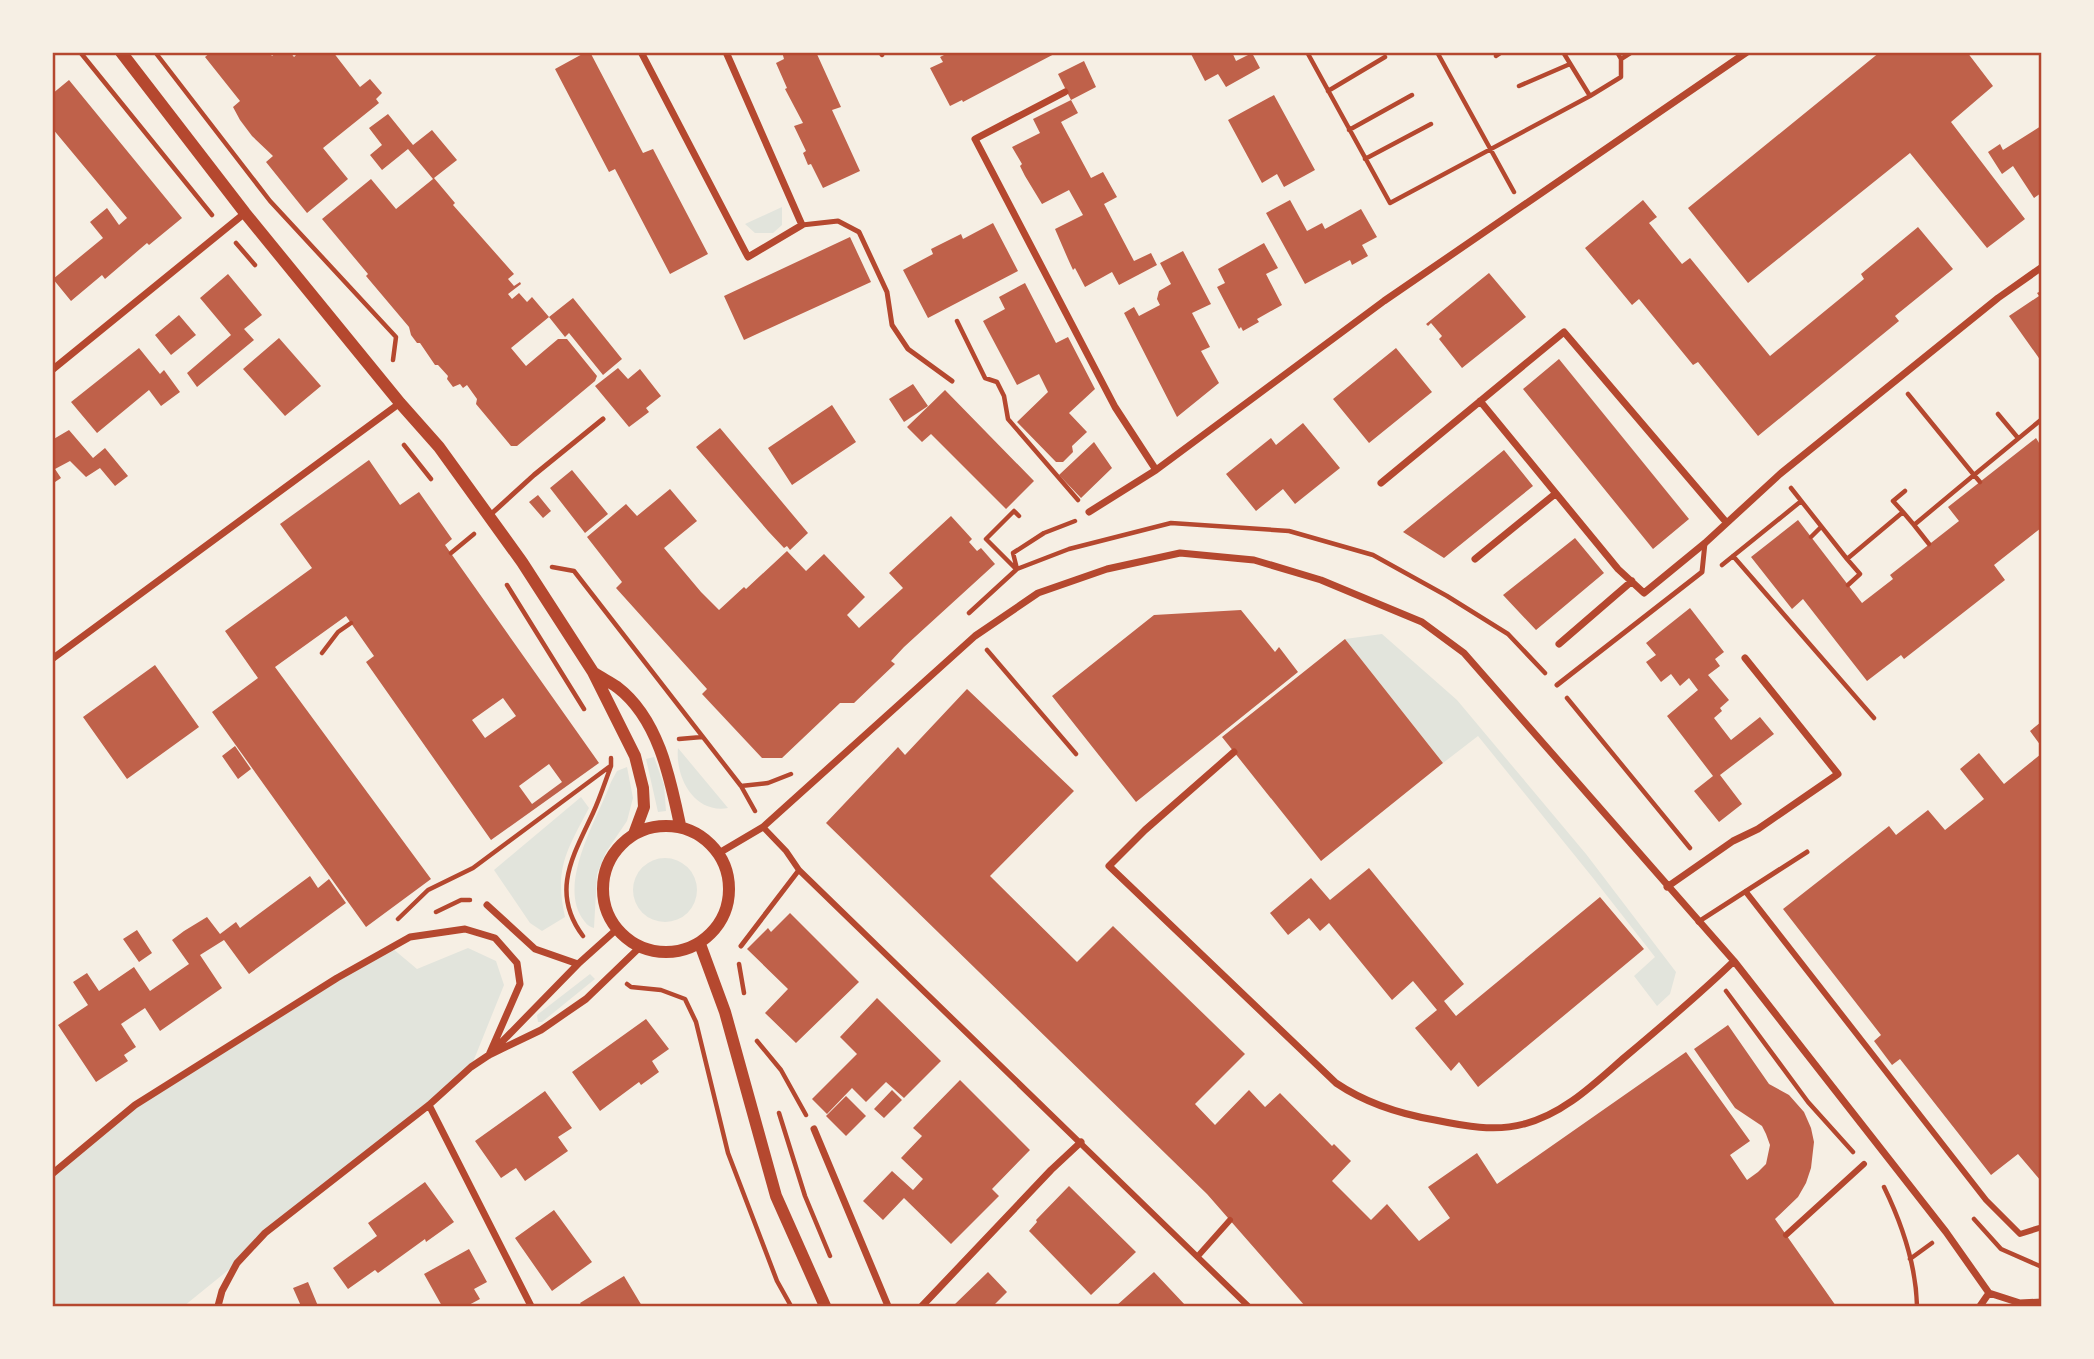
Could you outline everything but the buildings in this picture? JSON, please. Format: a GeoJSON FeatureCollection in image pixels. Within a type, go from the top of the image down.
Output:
{"type":"FeatureCollection","features":[{"type":"Feature","properties":{"kind":"street"},"geometry":{"type":"LineString","coordinates":[[121,52],[245,213],[439,447],[522,562],[593,673],[635,756],[643,788],[644,807],[634,834]]}},
{"type":"Feature","properties":{"kind":"street"},"geometry":{"type":"LineString","coordinates":[[641,52],[748,257],[802,225],[726,52]]}},
{"type":"Feature","properties":{"kind":"street"},"geometry":{"type":"LineString","coordinates":[[1089,512],[1156,470],[1336,335],[1747,52]]}},
{"type":"Feature","properties":{"kind":"street"},"geometry":{"type":"LineString","coordinates":[[1065,92],[975,139],[1115,407],[1156,470]]}},
{"type":"Feature","properties":{"kind":"street"},"geometry":{"type":"LineString","coordinates":[[52,370],[245,213]]}},
{"type":"Feature","properties":{"kind":"street"},"geometry":{"type":"LineString","coordinates":[[1480,401],[1555,494],[1644,593],[1780,474],[1998,298],[2042,267]]}},
{"type":"Feature","properties":{"kind":"street"},"geometry":{"type":"LineString","coordinates":[[1381,483],[1564,332],[1726,522]]}},
{"type":"Feature","properties":{"kind":"street"},"geometry":{"type":"LineString","coordinates":[[52,659],[400,403]]}},
{"type":"Feature","properties":{"kind":"street"},"geometry":{"type":"LineString","coordinates":[[1475,559],[1555,494]]}},
{"type":"Feature","properties":{"kind":"street"},"geometry":{"type":"LineString","coordinates":[[719,853],[764,827],[975,636],[1038,593],[1107,569],[1180,553],[1254,559],[1321,580],[1422,622],[1464,653],[1734,961],[1946,1232],[1989,1293],[2020,1303],[2042,1303]]}},
{"type":"Feature","properties":{"kind":"street"},"geometry":{"type":"LineString","coordinates":[[1559,644],[1632,582]]}},
{"type":"Feature","properties":{"kind":"street"},"geometry":{"type":"LineString","coordinates":[[1667,887],[1838,774],[1745,658]]}},
{"type":"Feature","properties":{"kind":"street"},"geometry":{"type":"LineString","coordinates":[[593,673],[619,689],[642,714],[658,745],[671,780],[680,825]]}},
{"type":"Feature","properties":{"kind":"street"},"geometry":{"type":"LineString","coordinates":[[1234,752],[1145,830],[1109,866],[1326,1073],[1354,1096],[1420,1117],[1469,1127],[1502,1128],[1526,1124],[1572,1102],[1734,961]]}},
{"type":"Feature","properties":{"kind":"street"},"geometry":{"type":"LineString","coordinates":[[680,825],[710,843],[719,853],[729,877],[728,906],[719,924],[700,944],[677,952],[640,947],[617,929],[604,903],[605,873],[610,860],[634,834],[649,828],[680,825]]}},
{"type":"Feature","properties":{"kind":"street"},"geometry":{"type":"LineString","coordinates":[[764,827],[799,870],[1248,1307]]}},
{"type":"Feature","properties":{"kind":"street"},"geometry":{"type":"LineString","coordinates":[[1746,892],[1986,1200],[2020,1234],[2039,1228]]}},
{"type":"Feature","properties":{"kind":"street"},"geometry":{"type":"LineString","coordinates":[[487,905],[534,949],[578,964]]}},
{"type":"Feature","properties":{"kind":"street"},"geometry":{"type":"LineString","coordinates":[[52,1174],[135,1105],[337,978],[410,937],[466,929],[495,938],[517,963],[520,984],[489,1055]]}},
{"type":"Feature","properties":{"kind":"street"},"geometry":{"type":"LineString","coordinates":[[489,1055],[578,964],[617,929]]}},
{"type":"Feature","properties":{"kind":"street"},"geometry":{"type":"LineString","coordinates":[[700,944],[725,1012],[776,1196],[825,1307]]}},
{"type":"Feature","properties":{"kind":"street"},"geometry":{"type":"LineString","coordinates":[[218,1307],[222,1291],[237,1264],[265,1233],[429,1105],[471,1067],[489,1055],[541,1030],[586,999],[640,947]]}},
{"type":"Feature","properties":{"kind":"street"},"geometry":{"type":"LineString","coordinates":[[429,1105],[531,1307]]}},
{"type":"Feature","properties":{"kind":"street"},"geometry":{"type":"LineString","coordinates":[[814,1129],[888,1307]]}},
{"type":"Feature","properties":{"kind":"street"},"geometry":{"type":"LineString","coordinates":[[922,1307],[1041,1180],[1081,1142]]}},
{"type":"Feature","properties":{"kind":"street"},"geometry":{"type":"LineString","coordinates":[[1786,1235],[1864,1164]]}},
{"type":"Feature","properties":{"kind":"street"},"geometry":{"type":"LineString","coordinates":[[1198,1256],[1230,1220]]}},
{"type":"Feature","properties":{"kind":"street"},"geometry":{"type":"LineString","coordinates":[[1980,1307],[1989,1293]]}},
{"type":"Feature","properties":{"kind":"lane"},"geometry":{"type":"LineString","coordinates":[[802,225],[838,221],[859,232],[887,292],[892,325],[908,349],[952,382]]}},
{"type":"Feature","properties":{"kind":"lane"},"geometry":{"type":"LineString","coordinates":[[489,516],[603,419]]}},
{"type":"Feature","properties":{"kind":"lane"},"geometry":{"type":"LineString","coordinates":[[1557,685],[1702,572],[1704,543]]}},
{"type":"Feature","properties":{"kind":"lane"},"geometry":{"type":"LineString","coordinates":[[1698,922],[1807,852]]}},
{"type":"Feature","properties":{"kind":"lane"},"geometry":{"type":"LineString","coordinates":[[741,946],[799,870]]}},
{"type":"Feature","properties":{"kind":"path"},"geometry":{"type":"LineString","coordinates":[[80,52],[257,267]]}},
{"type":"Feature","properties":{"kind":"path"},"geometry":{"type":"LineString","coordinates":[[155,52],[270,201],[396,337],[390,389]]}},
{"type":"Feature","properties":{"kind":"path"},"geometry":{"type":"LineString","coordinates":[[1307,52],[1390,203],[1590,96],[1621,76],[1621,59],[1618,52]]}},
{"type":"Feature","properties":{"kind":"path"},"geometry":{"type":"LineString","coordinates":[[1437,52],[1523,208]]}},
{"type":"Feature","properties":{"kind":"path"},"geometry":{"type":"LineString","coordinates":[[1496,56],[1502,52]]}},
{"type":"Feature","properties":{"kind":"path"},"geometry":{"type":"LineString","coordinates":[[1563,52],[1590,96]]}},
{"type":"Feature","properties":{"kind":"path"},"geometry":{"type":"LineString","coordinates":[[1621,59],[1632,52]]}},
{"type":"Feature","properties":{"kind":"path"},"geometry":{"type":"LineString","coordinates":[[1328,91],[1385,57]]}},
{"type":"Feature","properties":{"kind":"path"},"geometry":{"type":"LineString","coordinates":[[1519,86],[1570,64]]}},
{"type":"Feature","properties":{"kind":"path"},"geometry":{"type":"LineString","coordinates":[[1349,130],[1412,95]]}},
{"type":"Feature","properties":{"kind":"path"},"geometry":{"type":"LineString","coordinates":[[1365,159],[1431,124]]}},
{"type":"Feature","properties":{"kind":"path"},"geometry":{"type":"LineString","coordinates":[[957,321],[985,378],[997,382],[1004,396],[1008,419],[1089,512],[1044,533],[1013,552],[1017,569]]}},
{"type":"Feature","properties":{"kind":"path"},"geometry":{"type":"LineString","coordinates":[[1897,379],[1980,482]]}},
{"type":"Feature","properties":{"kind":"path"},"geometry":{"type":"LineString","coordinates":[[1998,414],[2018,438]]}},
{"type":"Feature","properties":{"kind":"path"},"geometry":{"type":"LineString","coordinates":[[382,418],[433,481]]}},
{"type":"Feature","properties":{"kind":"path"},"geometry":{"type":"LineString","coordinates":[[1914,525],[2042,419]]}},
{"type":"Feature","properties":{"kind":"path"},"geometry":{"type":"LineString","coordinates":[[1780,474],[1860,574],[1847,584]]}},
{"type":"Feature","properties":{"kind":"path"},"geometry":{"type":"LineString","coordinates":[[1905,491],[1893,501],[1930,544]]}},
{"type":"Feature","properties":{"kind":"path"},"geometry":{"type":"LineString","coordinates":[[1702,572],[1715,570],[1800,502]]}},
{"type":"Feature","properties":{"kind":"path"},"geometry":{"type":"LineString","coordinates":[[1017,569],[986,538],[1014,510],[1019,516]]}},
{"type":"Feature","properties":{"kind":"path"},"geometry":{"type":"LineString","coordinates":[[1847,559],[1903,512]]}},
{"type":"Feature","properties":{"kind":"path"},"geometry":{"type":"LineString","coordinates":[[467,523],[482,545]]}},
{"type":"Feature","properties":{"kind":"path"},"geometry":{"type":"LineString","coordinates":[[967,615],[1017,569],[1069,549],[1171,523],[1289,531],[1373,555],[1508,634],[1557,685],[1702,862]]}},
{"type":"Feature","properties":{"kind":"path"},"geometry":{"type":"LineString","coordinates":[[1811,537],[1821,527]]}},
{"type":"Feature","properties":{"kind":"path"},"geometry":{"type":"LineString","coordinates":[[451,553],[475,533]]}},
{"type":"Feature","properties":{"kind":"path"},"geometry":{"type":"LineString","coordinates":[[1733,556],[1874,718]]}},
{"type":"Feature","properties":{"kind":"path"},"geometry":{"type":"LineString","coordinates":[[522,562],[574,571],[741,786],[768,783],[799,768]]}},
{"type":"Feature","properties":{"kind":"path"},"geometry":{"type":"LineString","coordinates":[[503,579],[588,716]]}},
{"type":"Feature","properties":{"kind":"path"},"geometry":{"type":"LineString","coordinates":[[322,653],[338,632],[351,623]]}},
{"type":"Feature","properties":{"kind":"path"},"geometry":{"type":"LineString","coordinates":[[975,636],[1076,754]]}},
{"type":"Feature","properties":{"kind":"path"},"geometry":{"type":"LineString","coordinates":[[595,949],[572,921],[566,897],[569,868],[611,766],[611,751]]}},
{"type":"Feature","properties":{"kind":"path"},"geometry":{"type":"LineString","coordinates":[[473,868],[611,766]]}},
{"type":"Feature","properties":{"kind":"path"},"geometry":{"type":"LineString","coordinates":[[419,893],[428,890]]}},
{"type":"Feature","properties":{"kind":"path"},"geometry":{"type":"LineString","coordinates":[[1716,978],[1808,1102],[1878,1176],[1896,1212],[1916,1285],[1917,1307]]}},
{"type":"Feature","properties":{"kind":"path"},"geometry":{"type":"LineString","coordinates":[[685,999],[696,1022],[728,1153],[777,1281],[791,1307]]}},
{"type":"Feature","properties":{"kind":"path"},"geometry":{"type":"LineString","coordinates":[[760,1053],[756,1040],[781,1070],[814,1129]]}},
{"type":"Feature","properties":{"kind":"path"},"geometry":{"type":"LineString","coordinates":[[776,1105],[805,1196],[831,1258]]}},
{"type":"Feature","properties":{"kind":"path"},"geometry":{"type":"LineString","coordinates":[[1970,1214],[2001,1249],[2042,1267]]}},
{"type":"Feature","properties":{"kind":"shaded area"},"geometry":{"type":"Polygon","coordinates":[[[782,207],[782,225],[773,233],[755,233],[745,224],[782,207]]]}},
{"type":"Feature","properties":{"kind":"shaded area"},"geometry":{"type":"Polygon","coordinates":[[[1382,634],[1457,700],[1586,854],[1676,972],[1670,994],[1657,1006],[1634,976],[1655,957],[1478,736],[1443,763],[1345,639],[1382,634]]]}},
{"type":"Feature","properties":{"kind":"shaded area"},"geometry":{"type":"Polygon","coordinates":[[[678,748],[728,808],[705,805],[689,791],[680,770],[678,748]]]}},
{"type":"Feature","properties":{"kind":"shaded area"},"geometry":{"type":"Polygon","coordinates":[[[654,757],[664,785],[666,811],[658,812],[646,759],[654,757]]]}},
{"type":"Feature","properties":{"kind":"shaded area"},"geometry":{"type":"Polygon","coordinates":[[[627,767],[633,798],[627,821],[606,852],[597,874],[594,928],[582,918],[576,903],[577,868],[611,782],[617,771],[627,767]]]}},
{"type":"Feature","properties":{"kind":"shaded area"},"geometry":{"type":"Polygon","coordinates":[[[581,797],[589,808],[574,836],[562,872],[565,917],[542,931],[530,923],[494,870],[581,797]]]}},
{"type":"Feature","properties":{"kind":"shaded area"},"geometry":{"type":"Polygon","coordinates":[[[665,858],[683,864],[691,872],[697,890],[691,908],[683,916],[665,922],[647,916],[639,908],[633,890],[639,872],[647,864],[665,858]]]}},
{"type":"Feature","properties":{"kind":"shaded area"},"geometry":{"type":"Polygon","coordinates":[[[392,948],[417,969],[468,948],[496,961],[504,985],[471,1067],[265,1233],[237,1263],[184,1306],[53,1306],[52,1175],[135,1105],[392,948]]]}},
{"type":"Feature","properties":{"kind":"shaded area"},"geometry":{"type":"Polygon","coordinates":[[[590,974],[595,979],[542,1022],[538,1022],[537,1015],[590,974]]]}}]}
